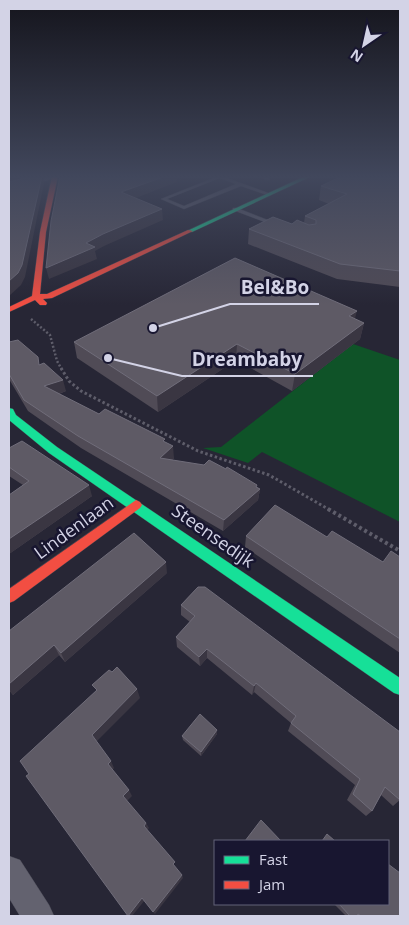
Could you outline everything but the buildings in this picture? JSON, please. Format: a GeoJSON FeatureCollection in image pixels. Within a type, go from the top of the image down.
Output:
{"type":"FeatureCollection","features":[{"type":"Feature","properties":{"kind":"street"},"geometry":{"type":"LineString","coordinates":[[43,298],[43,232],[46,219]]}},
{"type":"Feature","properties":{"kind":"street"},"geometry":{"type":"LineString","coordinates":[[9,310],[43,298],[214,219]]}},
{"type":"Feature","properties":{"kind":"street"},"geometry":{"type":"LineString","coordinates":[[9,318],[43,298]]}},
{"type":"Feature","properties":{"kind":"street","name":"Steensedijk"},"geometry":{"type":"LineString","coordinates":[[10,416],[53,450],[136,504],[400,687]]}},
{"type":"Feature","properties":{"kind":"street","name":"Lindenlaan"},"geometry":{"type":"LineString","coordinates":[[9,597],[136,504]]}},
{"type":"Feature","properties":{"kind":"street"},"geometry":{"type":"LineString","coordinates":[[9,872],[38,916]]}},
{"type":"Feature","properties":{"kind":"lane"},"geometry":{"type":"LineString","coordinates":[[262,219],[282,227]]}},
{"type":"Feature","properties":{"kind":"path"},"geometry":{"type":"LineString","coordinates":[[31,319],[50,335],[57,361],[69,381],[81,391],[198,451],[269,475],[400,551]]}},
{"type":"Feature","properties":{"kind":"green space"},"geometry":{"type":"Polygon","coordinates":[[[353,344],[400,360],[400,522],[262,452],[248,463],[203,448],[221,447],[353,344]]]}},
{"type":"Feature","properties":{"kind":"traffic: fast"},"geometry":{"type":"LineString","coordinates":[[190,231],[216,219]]}},
{"type":"Feature","properties":{"kind":"traffic: fast"},"geometry":{"type":"LineString","coordinates":[[9,411],[12,417],[53,450],[400,687]]}},
{"type":"Feature","properties":{"kind":"traffic: jam"},"geometry":{"type":"LineString","coordinates":[[43,303],[36,297],[35,291],[46,219]]}},
{"type":"Feature","properties":{"kind":"traffic: jam"},"geometry":{"type":"LineString","coordinates":[[9,310],[36,297],[49,296],[190,231]]}},
{"type":"Feature","properties":{"kind":"traffic: jam"},"geometry":{"type":"LineString","coordinates":[[9,597],[136,505]]}},
{"type":"Feature","properties":{"kind":"place","name":"Bel&Bo"},"geometry":{"type":"Point","coordinates":[153,328]}},
{"type":"Feature","properties":{"kind":"place","name":"Dreambaby"},"geometry":{"type":"Point","coordinates":[108,358]}}]}
